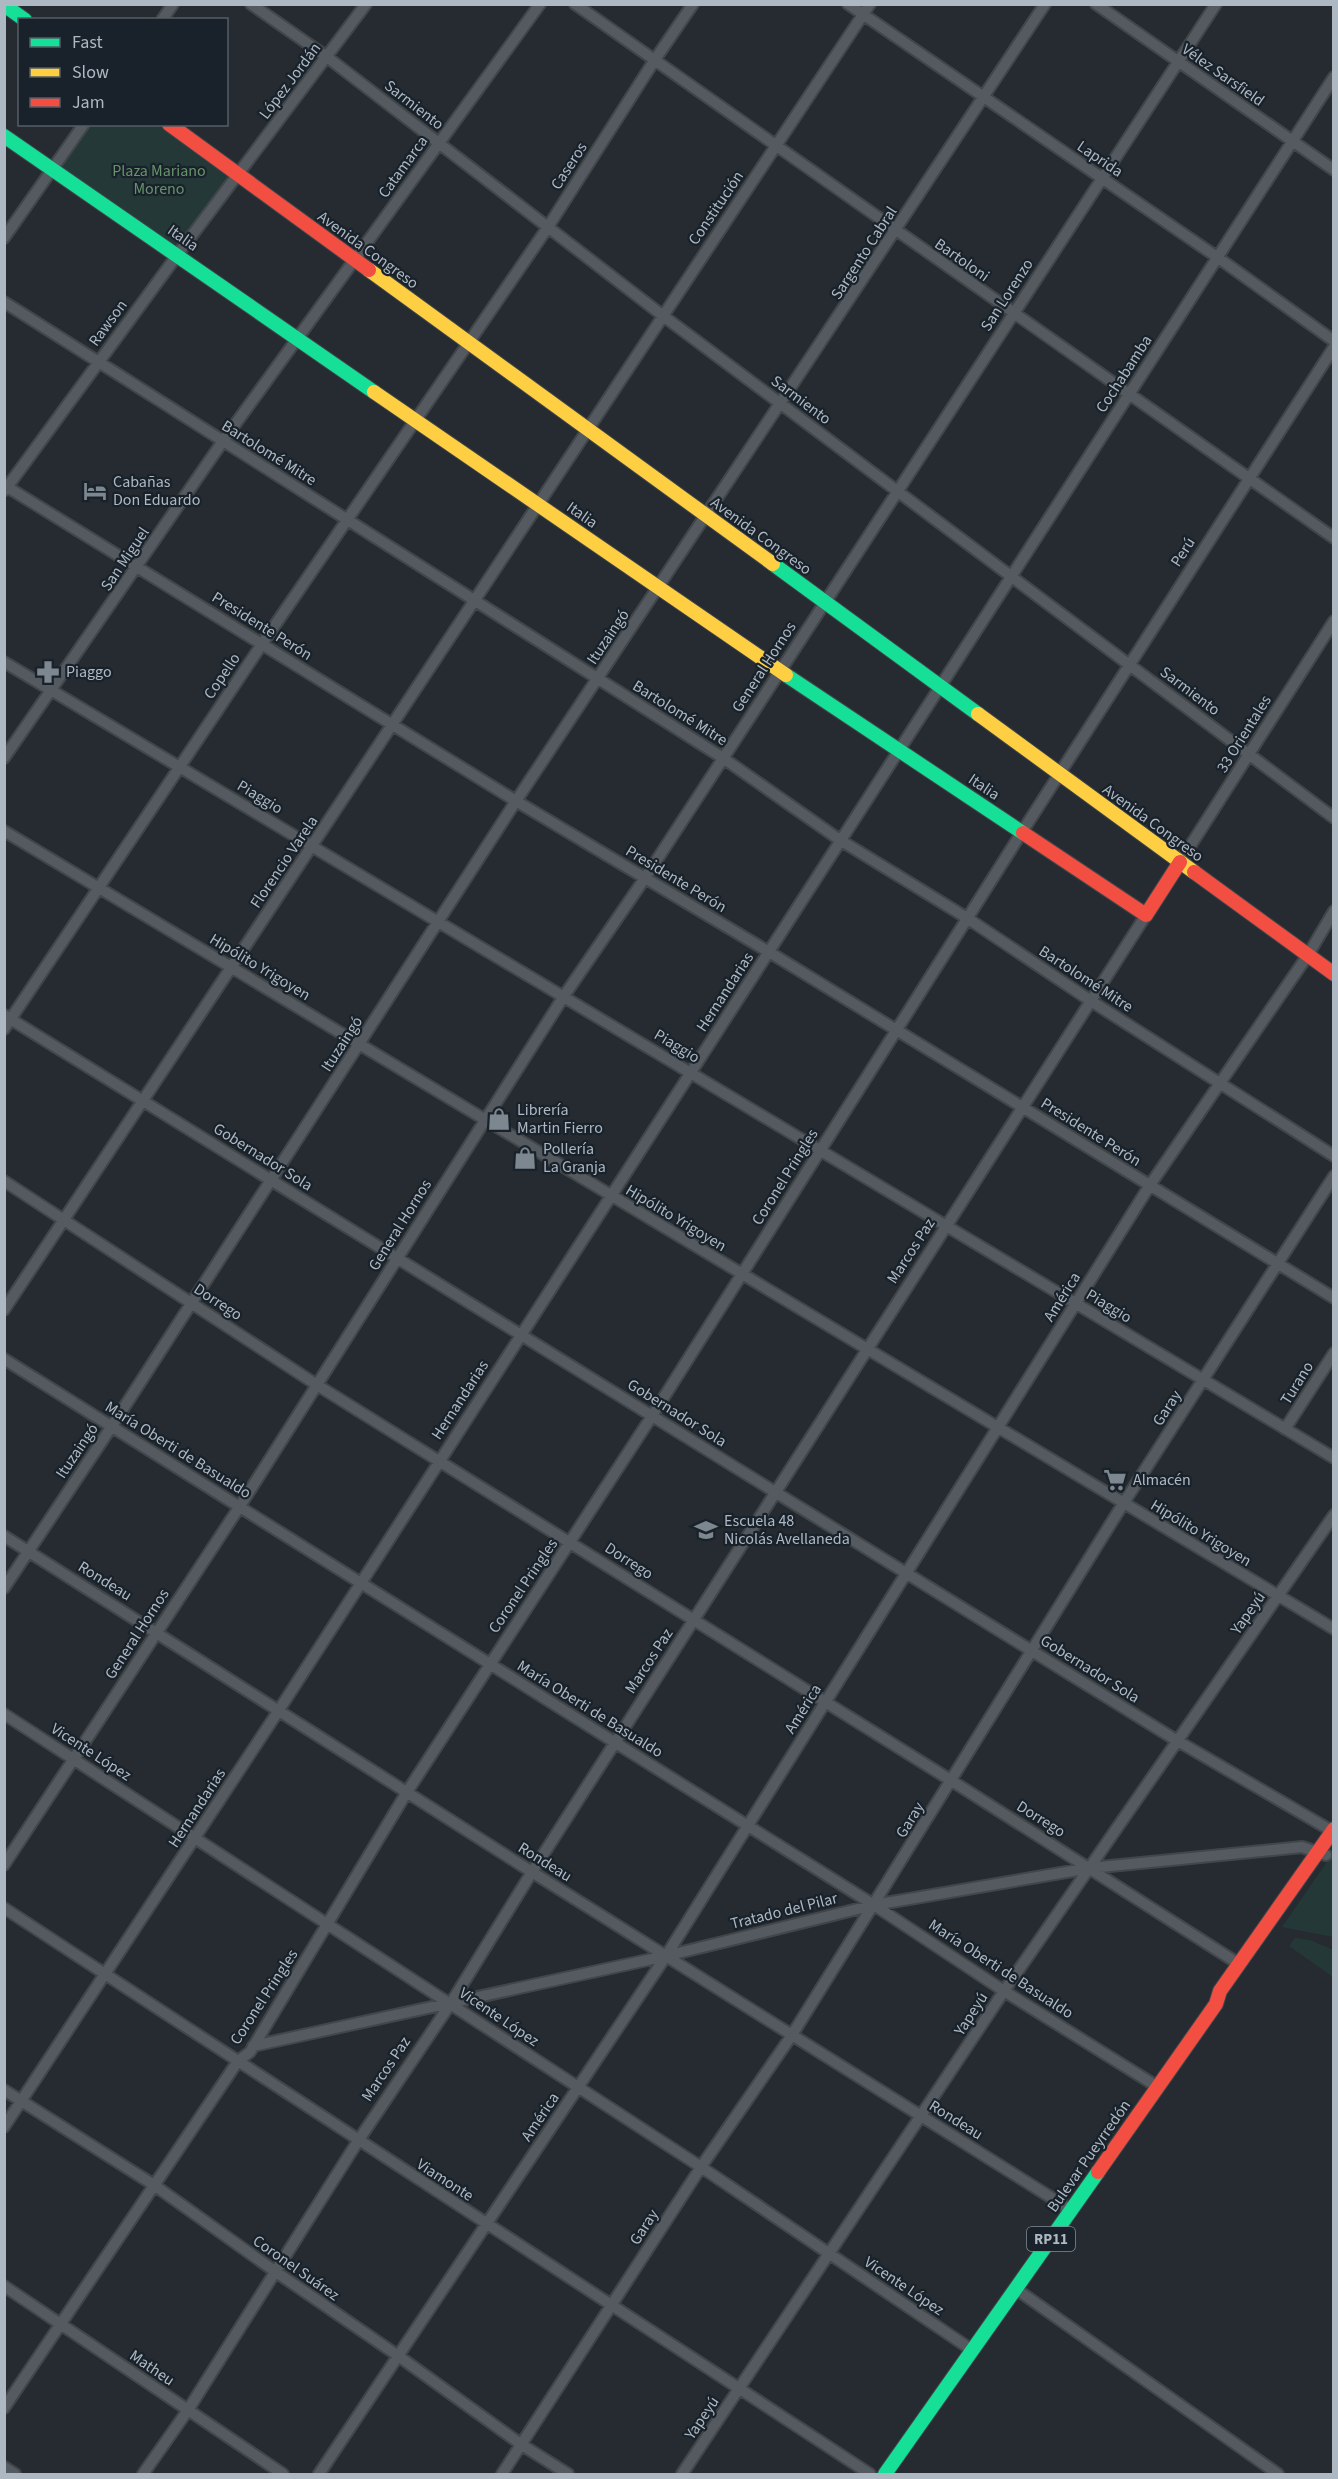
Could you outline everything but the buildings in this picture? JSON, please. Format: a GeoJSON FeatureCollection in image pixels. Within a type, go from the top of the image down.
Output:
{"type":"FeatureCollection","features":[{"type":"Feature","properties":{"kind":"street"},"geometry":{"type":"LineString","coordinates":[[163,18],[173,4]]}},
{"type":"Feature","properties":{"kind":"street","name":"Sarmiento"},"geometry":{"type":"LineString","coordinates":[[251,4],[327,57],[662,315],[1334,818]]}},
{"type":"Feature","properties":{"kind":"street","name":"López Jordán"},"geometry":{"type":"LineString","coordinates":[[238,175],[366,4]]}},
{"type":"Feature","properties":{"kind":"street","name":"Catamarca"},"geometry":{"type":"LineString","coordinates":[[355,260],[540,4]]}},
{"type":"Feature","properties":{"kind":"street","name":"Bartoloni"},"geometry":{"type":"LineString","coordinates":[[575,4],[775,147],[1334,538]]}},
{"type":"Feature","properties":{"kind":"street","name":"Caseros"},"geometry":{"type":"LineString","coordinates":[[468,343],[548,227],[693,4]]}},
{"type":"Feature","properties":{"kind":"street","name":"Laprida"},"geometry":{"type":"LineString","coordinates":[[848,4],[1217,257],[1334,341]]}},
{"type":"Feature","properties":{"kind":"street","name":"Constitución"},"geometry":{"type":"LineString","coordinates":[[587,429],[870,4]]}},
{"type":"Feature","properties":{"kind":"street","name":"Sargento Cabral"},"geometry":{"type":"LineString","coordinates":[[706,517],[1045,4]]}},
{"type":"Feature","properties":{"kind":"street","name":"Vélez Sarsfield"},"geometry":{"type":"LineString","coordinates":[[1096,4],[1334,170]]}},
{"type":"Feature","properties":{"kind":"street","name":"San Lorenzo"},"geometry":{"type":"LineString","coordinates":[[824,603],[1216,4]]}},
{"type":"Feature","properties":{"kind":"street"},"geometry":{"type":"LineString","coordinates":[[7,8],[22,18]]}},
{"type":"Feature","properties":{"kind":"street","name":"Cochabamba"},"geometry":{"type":"LineString","coordinates":[[938,687],[1013,576],[1334,77]]}},
{"type":"Feature","properties":{"kind":"street"},"geometry":{"type":"LineString","coordinates":[[4,238],[83,126]]}},
{"type":"Feature","properties":{"kind":"street","name":"Avenida Congreso"},"geometry":{"type":"LineString","coordinates":[[172,126],[1334,974]]}},
{"type":"Feature","properties":{"kind":"street","name":"Italia"},"geometry":{"type":"LineString","coordinates":[[4,136],[780,671],[1146,915]]}},
{"type":"Feature","properties":{"kind":"street","name":"Rawson"},"geometry":{"type":"LineString","coordinates":[[6,487],[238,175]]}},
{"type":"Feature","properties":{"kind":"street","name":"San Miguel"},"geometry":{"type":"LineString","coordinates":[[4,758],[223,441],[355,260]]}},
{"type":"Feature","properties":{"kind":"street","name":"Bartolomé Mitre"},"geometry":{"type":"LineString","coordinates":[[4,302],[723,758],[840,840],[967,918],[1090,1001],[1334,1156]]}},
{"type":"Feature","properties":{"kind":"street","name":"Copello"},"geometry":{"type":"LineString","coordinates":[[4,1029],[8,1017],[99,888],[262,644],[468,343]]}},
{"type":"Feature","properties":{"kind":"street","name":"Perú"},"geometry":{"type":"LineString","coordinates":[[1059,774],[1334,346]]}},
{"type":"Feature","properties":{"kind":"street","name":"Florencio Varela"},"geometry":{"type":"LineString","coordinates":[[4,1310],[394,725],[587,429]]}},
{"type":"Feature","properties":{"kind":"street","name":"Presidente Perón"},"geometry":{"type":"LineString","coordinates":[[6,487],[516,801],[769,952],[1334,1298]]}},
{"type":"Feature","properties":{"kind":"street","name":"Ituzaingó"},"geometry":{"type":"LineString","coordinates":[[4,1588],[112,1426],[516,801],[706,517]]}},
{"type":"Feature","properties":{"kind":"street","name":"General Hornos"},"geometry":{"type":"LineString","coordinates":[[4,1865],[240,1506],[564,996],[645,878],[824,603]]}},
{"type":"Feature","properties":{"kind":"street","name":"33 Orientales"},"geometry":{"type":"LineString","coordinates":[[1180,862],[1334,621]]}},
{"type":"Feature","properties":{"kind":"street","name":"Piaggio"},"geometry":{"type":"LineString","coordinates":[[4,662],[1334,1458]]}},
{"type":"Feature","properties":{"kind":"street","name":"Hernandarias"},"geometry":{"type":"LineString","coordinates":[[4,2127],[279,1710],[938,687]]}},
{"type":"Feature","properties":{"kind":"street","name":"Coronel Pringles"},"geometry":{"type":"LineString","coordinates":[[4,2408],[238,2061],[254,2046],[407,1792],[652,1416],[1059,774]]}},
{"type":"Feature","properties":{"kind":"street","name":"Hipólito Yrigoyen"},"geometry":{"type":"LineString","coordinates":[[4,831],[1334,1629]]}},
{"type":"Feature","properties":{"kind":"street","name":"Marcos Paz"},"geometry":{"type":"LineString","coordinates":[[143,2475],[188,2410],[358,2141],[451,2003],[532,1872],[1180,862]]}},
{"type":"Feature","properties":{"kind":"street","name":"América"},"geometry":{"type":"LineString","coordinates":[[319,2475],[397,2355],[666,1956],[1150,1185],[1308,956],[1334,911]]}},
{"type":"Feature","properties":{"kind":"street","name":"Gobernador Sola"},"geometry":{"type":"LineString","coordinates":[[8,1017],[1176,1740],[1330,1840]]}},
{"type":"Feature","properties":{"kind":"street","name":"Garay"},"geometry":{"type":"LineString","coordinates":[[502,2475],[701,2167],[792,2035],[1033,1652],[1123,1504],[1334,1176]]}},
{"type":"Feature","properties":{"kind":"street","name":"Dorrego"},"geometry":{"type":"LineString","coordinates":[[4,1180],[317,1385],[952,1781],[1239,1964]]}},
{"type":"Feature","properties":{"kind":"street","name":"Turano"},"geometry":{"type":"LineString","coordinates":[[1285,1429],[1334,1353]]}},
{"type":"Feature","properties":{"kind":"street","name":"María Oberti de Basualdo"},"geometry":{"type":"LineString","coordinates":[[4,1359],[748,1825],[1004,1991],[1158,2087]]}},
{"type":"Feature","properties":{"kind":"street","name":"Yapeyú"},"geometry":{"type":"LineString","coordinates":[[682,2475],[1004,1991],[1334,1515]]}},
{"type":"Feature","properties":{"kind":"street","name":"Rondeau"},"geometry":{"type":"LineString","coordinates":[[4,1536],[532,1872],[1071,2210]]}},
{"type":"Feature","properties":{"kind":"street","name":"Vicente López"},"geometry":{"type":"LineString","coordinates":[[4,1714],[701,2167],[972,2350]]}},
{"type":"Feature","properties":{"kind":"street","name":"Tratado del Pilar"},"geometry":{"type":"LineString","coordinates":[[254,2046],[666,1956],[874,1905],[1090,1868],[1302,1847],[1330,1840]]}},
{"type":"Feature","properties":{"kind":"street","name":"Bulevar Pueyrredón"},"geometry":{"type":"LineString","coordinates":[[885,2475],[1216,2004],[1220,1991],[1330,1840]]}},
{"type":"Feature","properties":{"kind":"street","name":"Bulevar Pueyrredón"},"geometry":{"type":"LineString","coordinates":[[1216,2004],[1227,1996],[1330,1840]]}},
{"type":"Feature","properties":{"kind":"street","name":"Viamonte"},"geometry":{"type":"LineString","coordinates":[[4,1908],[870,2475]]}},
{"type":"Feature","properties":{"kind":"street","name":"Coronel Suárez"},"geometry":{"type":"LineString","coordinates":[[4,2090],[154,2185],[522,2445],[568,2475]]}},
{"type":"Feature","properties":{"kind":"street","name":"Matheu"},"geometry":{"type":"LineString","coordinates":[[4,2286],[283,2475]]}},
{"type":"Feature","properties":{"kind":"street"},"geometry":{"type":"LineString","coordinates":[[1016,2289],[1278,2475]]}},
{"type":"Feature","properties":{"kind":"street"},"geometry":{"type":"LineString","coordinates":[[4,2467],[15,2475]]}},
{"type":"Feature","properties":{"kind":"green space","name":"Plaza Mariano Moreno"},"geometry":{"type":"Polygon","coordinates":[[[83,126],[172,126],[238,175],[178,254],[53,168],[83,126]]]}},
{"type":"Feature","properties":{"kind":"green space"},"geometry":{"type":"Polygon","coordinates":[[[1333,1853],[1333,1937],[1282,1927],[1333,1853]]]}},
{"type":"Feature","properties":{"kind":"green space"},"geometry":{"type":"Polygon","coordinates":[[[1295,1938],[1310,1940],[1333,1950],[1333,1977],[1289,1946],[1295,1938]]]}},
{"type":"Feature","properties":{"kind":"traffic: fast"},"geometry":{"type":"LineString","coordinates":[[4,5],[22,18]]}},
{"type":"Feature","properties":{"kind":"traffic: fast"},"geometry":{"type":"LineString","coordinates":[[4,136],[374,392]]}},
{"type":"Feature","properties":{"kind":"traffic: fast"},"geometry":{"type":"LineString","coordinates":[[773,564],[978,714]]}},
{"type":"Feature","properties":{"kind":"traffic: fast"},"geometry":{"type":"LineString","coordinates":[[786,675],[1023,833]]}},
{"type":"Feature","properties":{"kind":"traffic: fast"},"geometry":{"type":"LineString","coordinates":[[885,2474],[1098,2172]]}},
{"type":"Feature","properties":{"kind":"traffic: slow"},"geometry":{"type":"LineString","coordinates":[[369,270],[773,564]]}},
{"type":"Feature","properties":{"kind":"traffic: slow"},"geometry":{"type":"LineString","coordinates":[[374,392],[786,675]]}},
{"type":"Feature","properties":{"kind":"traffic: slow"},"geometry":{"type":"LineString","coordinates":[[978,714],[1194,872]]}},
{"type":"Feature","properties":{"kind":"traffic: jam"},"geometry":{"type":"LineString","coordinates":[[172,126],[369,270]]}},
{"type":"Feature","properties":{"kind":"traffic: jam"},"geometry":{"type":"LineString","coordinates":[[1023,833],[1146,915],[1180,862]]}},
{"type":"Feature","properties":{"kind":"traffic: jam"},"geometry":{"type":"LineString","coordinates":[[1194,872],[1334,974]]}},
{"type":"Feature","properties":{"kind":"traffic: jam"},"geometry":{"type":"LineString","coordinates":[[1098,2172],[1216,2004],[1220,1991],[1334,1829]]}},
{"type":"Feature","properties":{"kind":"place","name":"Cabañas Don Eduardo"},"geometry":{"type":"Point","coordinates":[95,491]}},
{"type":"Feature","properties":{"kind":"place","name":"Piaggo"},"geometry":{"type":"Point","coordinates":[48,672]}},
{"type":"Feature","properties":{"kind":"place","name":"Librería Martin Fierro"},"geometry":{"type":"Point","coordinates":[499,1119]}},
{"type":"Feature","properties":{"kind":"place","name":"Pollería La Granja"},"geometry":{"type":"Point","coordinates":[525,1158]}},
{"type":"Feature","properties":{"kind":"place","name":"Almacén"},"geometry":{"type":"Point","coordinates":[1115,1480]}},
{"type":"Feature","properties":{"kind":"place","name":"Escuela 48 Nicolás Avellaneda"},"geometry":{"type":"Point","coordinates":[706,1530]}}]}
